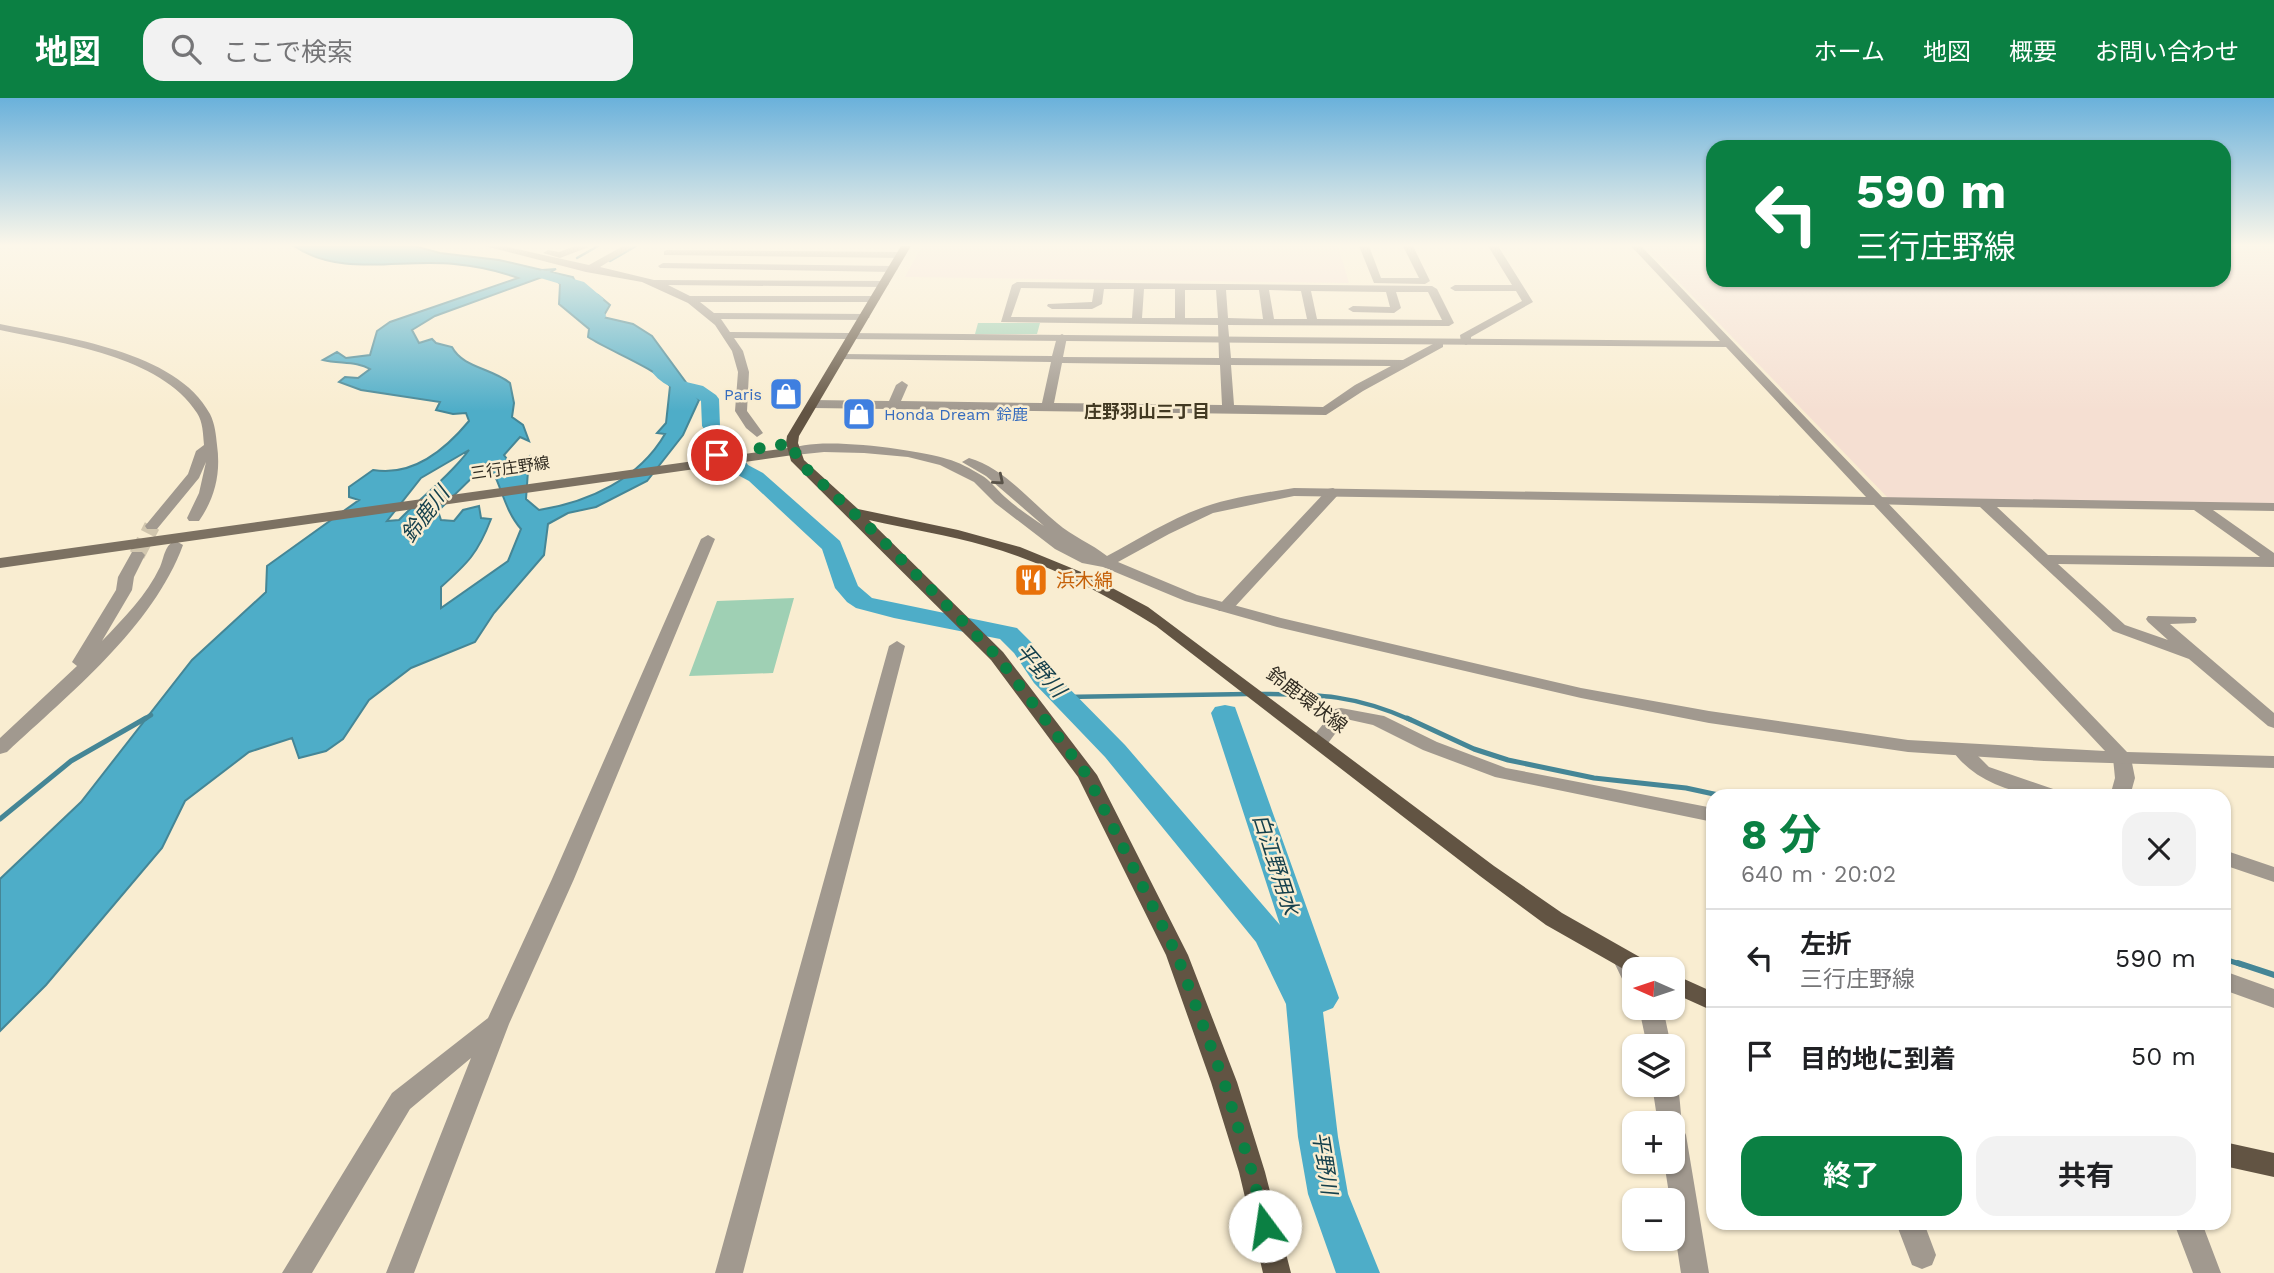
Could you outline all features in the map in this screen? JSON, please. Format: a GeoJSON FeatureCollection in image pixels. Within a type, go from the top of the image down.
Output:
{"type":"FeatureCollection","features":[{"type":"Feature","properties":{"kind":"main road"},"geometry":{"type":"LineString","coordinates":[[794,447],[793,436],[874,301]]}},
{"type":"Feature","properties":{"kind":"main road","name":"三行庄野線"},"geometry":{"type":"LineString","coordinates":[[0,569],[794,447]]}},
{"type":"Feature","properties":{"kind":"main road","name":"鈴鹿環状線"},"geometry":{"type":"LineString","coordinates":[[794,447],[798,461],[873,531],[997,656],[1087,775],[1177,955],[1244,1147],[1277,1273]]}},
{"type":"Feature","properties":{"kind":"main road","name":"三行庄野線"},"geometry":{"type":"LineString","coordinates":[[0,553],[769,451]]}},
{"type":"Feature","properties":{"kind":"main road","name":"鈴鹿環状線"},"geometry":{"type":"LineString","coordinates":[[852,512],[1001,546],[1110,592],[1162,623],[1510,887],[1555,919],[1622,958]]}},
{"type":"Feature","properties":{"kind":"main road","name":"三行庄野線"},"geometry":{"type":"LineString","coordinates":[[0,563],[27,556],[231,523]]}},
{"type":"Feature","properties":{"kind":"main road","name":"鈴鹿環状線"},"geometry":{"type":"LineString","coordinates":[[873,531],[889,527],[912,527]]}},
{"type":"Feature","properties":{"kind":"main road","name":"三行庄野線"},"geometry":{"type":"LineString","coordinates":[[0,553],[27,556],[173,542]]}},
{"type":"Feature","properties":{"kind":"main road"},"geometry":{"type":"LineString","coordinates":[[1685,989],[1706,999]]}},
{"type":"Feature","properties":{"kind":"main road"},"geometry":{"type":"LineString","coordinates":[[2231,1156],[2274,1165]]}},
{"type":"Feature","properties":{"kind":"street"},"geometry":{"type":"LineString","coordinates":[[688,301],[713,316],[730,335],[743,368],[741,410],[757,433]]}},
{"type":"Feature","properties":{"kind":"street"},"geometry":{"type":"LineString","coordinates":[[1012,301],[1005,320],[1448,323],[1438,301]]}},
{"type":"Feature","properties":{"kind":"street"},"geometry":{"type":"LineString","coordinates":[[1048,320],[1054,301]]}},
{"type":"Feature","properties":{"kind":"street"},"geometry":{"type":"LineString","coordinates":[[1052,306],[1092,306],[1097,301]]}},
{"type":"Feature","properties":{"kind":"street"},"geometry":{"type":"LineString","coordinates":[[1136,321],[1138,301]]}},
{"type":"Feature","properties":{"kind":"street"},"geometry":{"type":"LineString","coordinates":[[1180,301],[1181,322]]}},
{"type":"Feature","properties":{"kind":"street"},"geometry":{"type":"LineString","coordinates":[[1222,301],[1228,409]]}},
{"type":"Feature","properties":{"kind":"street"},"geometry":{"type":"LineString","coordinates":[[1266,301],[1269,323]]}},
{"type":"Feature","properties":{"kind":"street"},"geometry":{"type":"LineString","coordinates":[[1309,301],[1313,323]]}},
{"type":"Feature","properties":{"kind":"street"},"geometry":{"type":"LineString","coordinates":[[1351,301],[1358,324]]}},
{"type":"Feature","properties":{"kind":"street"},"geometry":{"type":"LineString","coordinates":[[1353,309],[1394,310],[1394,301]]}},
{"type":"Feature","properties":{"kind":"street"},"geometry":{"type":"LineString","coordinates":[[1466,342],[1467,335],[1527,301]]}},
{"type":"Feature","properties":{"kind":"street"},"geometry":{"type":"LineString","coordinates":[[1688,301],[2122,758],[2125,778],[2122,789]]}},
{"type":"Feature","properties":{"kind":"street"},"geometry":{"type":"LineString","coordinates":[[713,316],[865,317]]}},
{"type":"Feature","properties":{"kind":"street"},"geometry":{"type":"LineString","coordinates":[[1047,407],[1064,321]]}},
{"type":"Feature","properties":{"kind":"street"},"geometry":{"type":"LineString","coordinates":[[0,327],[110,354],[162,376],[184,391],[200,407],[210,429],[213,452],[209,484],[194,518]]}},
{"type":"Feature","properties":{"kind":"street"},"geometry":{"type":"LineString","coordinates":[[730,335],[1729,344]]}},
{"type":"Feature","properties":{"kind":"street"},"geometry":{"type":"LineString","coordinates":[[813,404],[1326,411],[1359,388],[1439,345],[1438,341]]}},
{"type":"Feature","properties":{"kind":"street"},"geometry":{"type":"LineString","coordinates":[[842,357],[1406,363]]}},
{"type":"Feature","properties":{"kind":"street"},"geometry":{"type":"LineString","coordinates":[[894,405],[902,385]]}},
{"type":"Feature","properties":{"kind":"street"},"geometry":{"type":"LineString","coordinates":[[152,526],[194,475],[202,451],[211,446]]}},
{"type":"Feature","properties":{"kind":"street"},"geometry":{"type":"LineString","coordinates":[[794,447],[877,450],[945,462],[979,479],[1000,500],[1060,546],[1087,560],[1106,563],[1145,581],[1225,608],[1581,694],[1799,732],[1961,750],[2274,762]]}},
{"type":"Feature","properties":{"kind":"street"},"geometry":{"type":"LineString","coordinates":[[1106,563],[1191,517],[1225,505],[1294,492],[2274,507]]}},
{"type":"Feature","properties":{"kind":"street"},"geometry":{"type":"LineString","coordinates":[[1225,608],[1333,492]]}},
{"type":"Feature","properties":{"kind":"street"},"geometry":{"type":"LineString","coordinates":[[1984,503],[2119,628],[2195,655]]}},
{"type":"Feature","properties":{"kind":"street"},"geometry":{"type":"LineString","coordinates":[[2198,506],[2274,561]]}},
{"type":"Feature","properties":{"kind":"street"},"geometry":{"type":"LineString","coordinates":[[400,1273],[497,1024],[563,879],[708,539]]}},
{"type":"Feature","properties":{"kind":"street"},"geometry":{"type":"LineString","coordinates":[[0,748],[81,673],[148,597],[166,571],[173,542]]}},
{"type":"Feature","properties":{"kind":"street"},"geometry":{"type":"LineString","coordinates":[[81,673],[79,665],[120,599],[137,555]]}},
{"type":"Feature","properties":{"kind":"street"},"geometry":{"type":"LineString","coordinates":[[2045,559],[2274,561]]}},
{"type":"Feature","properties":{"kind":"street"},"geometry":{"type":"LineString","coordinates":[[2189,620],[2154,619],[2274,722]]}},
{"type":"Feature","properties":{"kind":"street"},"geometry":{"type":"LineString","coordinates":[[729,1273],[897,646]]}},
{"type":"Feature","properties":{"kind":"street"},"geometry":{"type":"LineString","coordinates":[[1319,742],[1341,713],[1378,720],[1430,746],[1502,773],[1706,814]]}},
{"type":"Feature","properties":{"kind":"street"},"geometry":{"type":"LineString","coordinates":[[1961,750],[1982,772],[2009,789]]}},
{"type":"Feature","properties":{"kind":"street"},"geometry":{"type":"LineString","coordinates":[[2231,860],[2274,876]]}},
{"type":"Feature","properties":{"kind":"street"},"geometry":{"type":"LineString","coordinates":[[2231,982],[2274,999]]}},
{"type":"Feature","properties":{"kind":"street"},"geometry":{"type":"LineString","coordinates":[[296,1273],[401,1101],[497,1024]]}},
{"type":"Feature","properties":{"kind":"street"},"geometry":{"type":"LineString","coordinates":[[1679,1174],[1695,1273]]}},
{"type":"Feature","properties":{"kind":"street"},"geometry":{"type":"LineString","coordinates":[[1913,1230],[1922,1255]]}},
{"type":"Feature","properties":{"kind":"street"},"geometry":{"type":"LineString","coordinates":[[2191,1230],[2207,1273]]}},
{"type":"Feature","properties":{"kind":"shaded area"},"geometry":{"type":"Polygon","coordinates":[[[1697,301],[2274,301],[2274,504],[1889,499],[1697,301]]]}},
{"type":"Feature","properties":{"kind":"green space"},"geometry":{"type":"Polygon","coordinates":[[[978,323],[1040,323],[1037,334],[975,334],[978,323]]]}},
{"type":"Feature","properties":{"kind":"green space"},"geometry":{"type":"Polygon","coordinates":[[[794,598],[773,673],[689,676],[717,601],[794,598]]]}},
{"type":"Feature","properties":{"kind":"water","name":"鈴鹿川"},"geometry":{"type":"Polygon","coordinates":[[[452,301],[477,301],[435,316],[412,330],[419,343],[432,339],[436,343],[452,347],[470,364],[510,383],[514,403],[512,417],[523,425],[529,441],[520,437],[504,455],[515,470],[529,457],[526,499],[539,510],[594,494],[627,476],[641,464],[665,434],[657,433],[666,423],[670,386],[643,366],[588,337],[589,329],[559,304],[559,301],[605,301],[610,305],[603,317],[633,324],[652,336],[699,400],[683,435],[647,481],[596,507],[568,513],[548,524],[544,555],[494,613],[475,642],[411,668],[369,700],[343,739],[326,751],[299,758],[292,738],[249,752],[185,801],[162,848],[46,985],[0,1031],[0,879],[81,802],[192,660],[266,592],[267,566],[359,500],[349,497],[349,487],[373,470],[402,469],[427,459],[450,442],[469,421],[466,413],[453,414],[436,410],[440,402],[361,390],[339,382],[345,377],[358,378],[370,369],[323,360],[337,352],[346,358],[370,355],[377,331],[390,322],[452,301]],[[469,450],[421,478],[387,521],[399,520],[444,478],[469,450]],[[488,462],[438,511],[441,520],[454,521],[463,510],[479,506],[481,518],[491,519],[471,557],[441,587],[441,608],[508,561],[521,529],[510,513],[488,462]]]}},
{"type":"Feature","properties":{"kind":"waterway","name":"平野川"},"geometry":{"type":"LineString","coordinates":[[595,301],[592,304],[598,316]]}},
{"type":"Feature","properties":{"kind":"waterway","name":"平野川"},"geometry":{"type":"LineString","coordinates":[[661,372],[676,385],[697,390],[710,399],[711,426],[741,469],[756,477],[832,546],[847,588],[855,597],[864,603],[894,611],[1008,633],[1023,648],[1043,677],[1115,751],[1269,935],[1304,1004]]}},
{"type":"Feature","properties":{"kind":"waterway"},"geometry":{"type":"LineString","coordinates":[[1064,697],[1248,694]]}},
{"type":"Feature","properties":{"kind":"waterway"},"geometry":{"type":"LineString","coordinates":[[1260,694],[1337,698],[1372,705],[1411,720]]}},
{"type":"Feature","properties":{"kind":"waterway","name":"白江野用水"},"geometry":{"type":"LineString","coordinates":[[1225,713],[1321,998],[1304,1004]]}},
{"type":"Feature","properties":{"kind":"waterway"},"geometry":{"type":"LineString","coordinates":[[143,720],[151,715]]}},
{"type":"Feature","properties":{"kind":"waterway"},"geometry":{"type":"LineString","coordinates":[[0,819],[71,761],[146,718]]}},
{"type":"Feature","properties":{"kind":"waterway"},"geometry":{"type":"LineString","coordinates":[[1407,718],[1474,749],[1508,760],[1594,778],[1706,792]]}},
{"type":"Feature","properties":{"kind":"waterway"},"geometry":{"type":"LineString","coordinates":[[2231,961],[2243,965]]}},
{"type":"Feature","properties":{"kind":"waterway"},"geometry":{"type":"LineString","coordinates":[[2238,963],[2274,975]]}},
{"type":"Feature","properties":{"kind":"waterway","name":"平野川"},"geometry":{"type":"LineString","coordinates":[[1304,1004],[1318,1137],[1328,1194],[1358,1273]]}},
{"type":"Feature","properties":{"kind":"tunnel"},"geometry":{"type":"LineString","coordinates":[[137,555],[152,526]]}},
{"type":"Feature","properties":{"kind":"place","name":"Paris"},"geometry":{"type":"Point","coordinates":[786,394]}},
{"type":"Feature","properties":{"kind":"place","name":"Honda Dream 鈴鹿"},"geometry":{"type":"Point","coordinates":[859,414]}},
{"type":"Feature","properties":{"kind":"place","name":"浜木綿"},"geometry":{"type":"Point","coordinates":[1031,580]}},
{"type":"Feature","properties":{"kind":"district","name":"庄野羽山三丁目"},"geometry":{"type":"Point","coordinates":[1147,411]}},
{"type":"Feature","properties":{"kind":"route"},"geometry":{"type":"LineString","coordinates":[[717,455],[792,443],[798,461],[873,531],[997,656],[1062,739],[1087,775],[1177,955],[1224,1082],[1252,1172],[1265,1226]]}}]}
